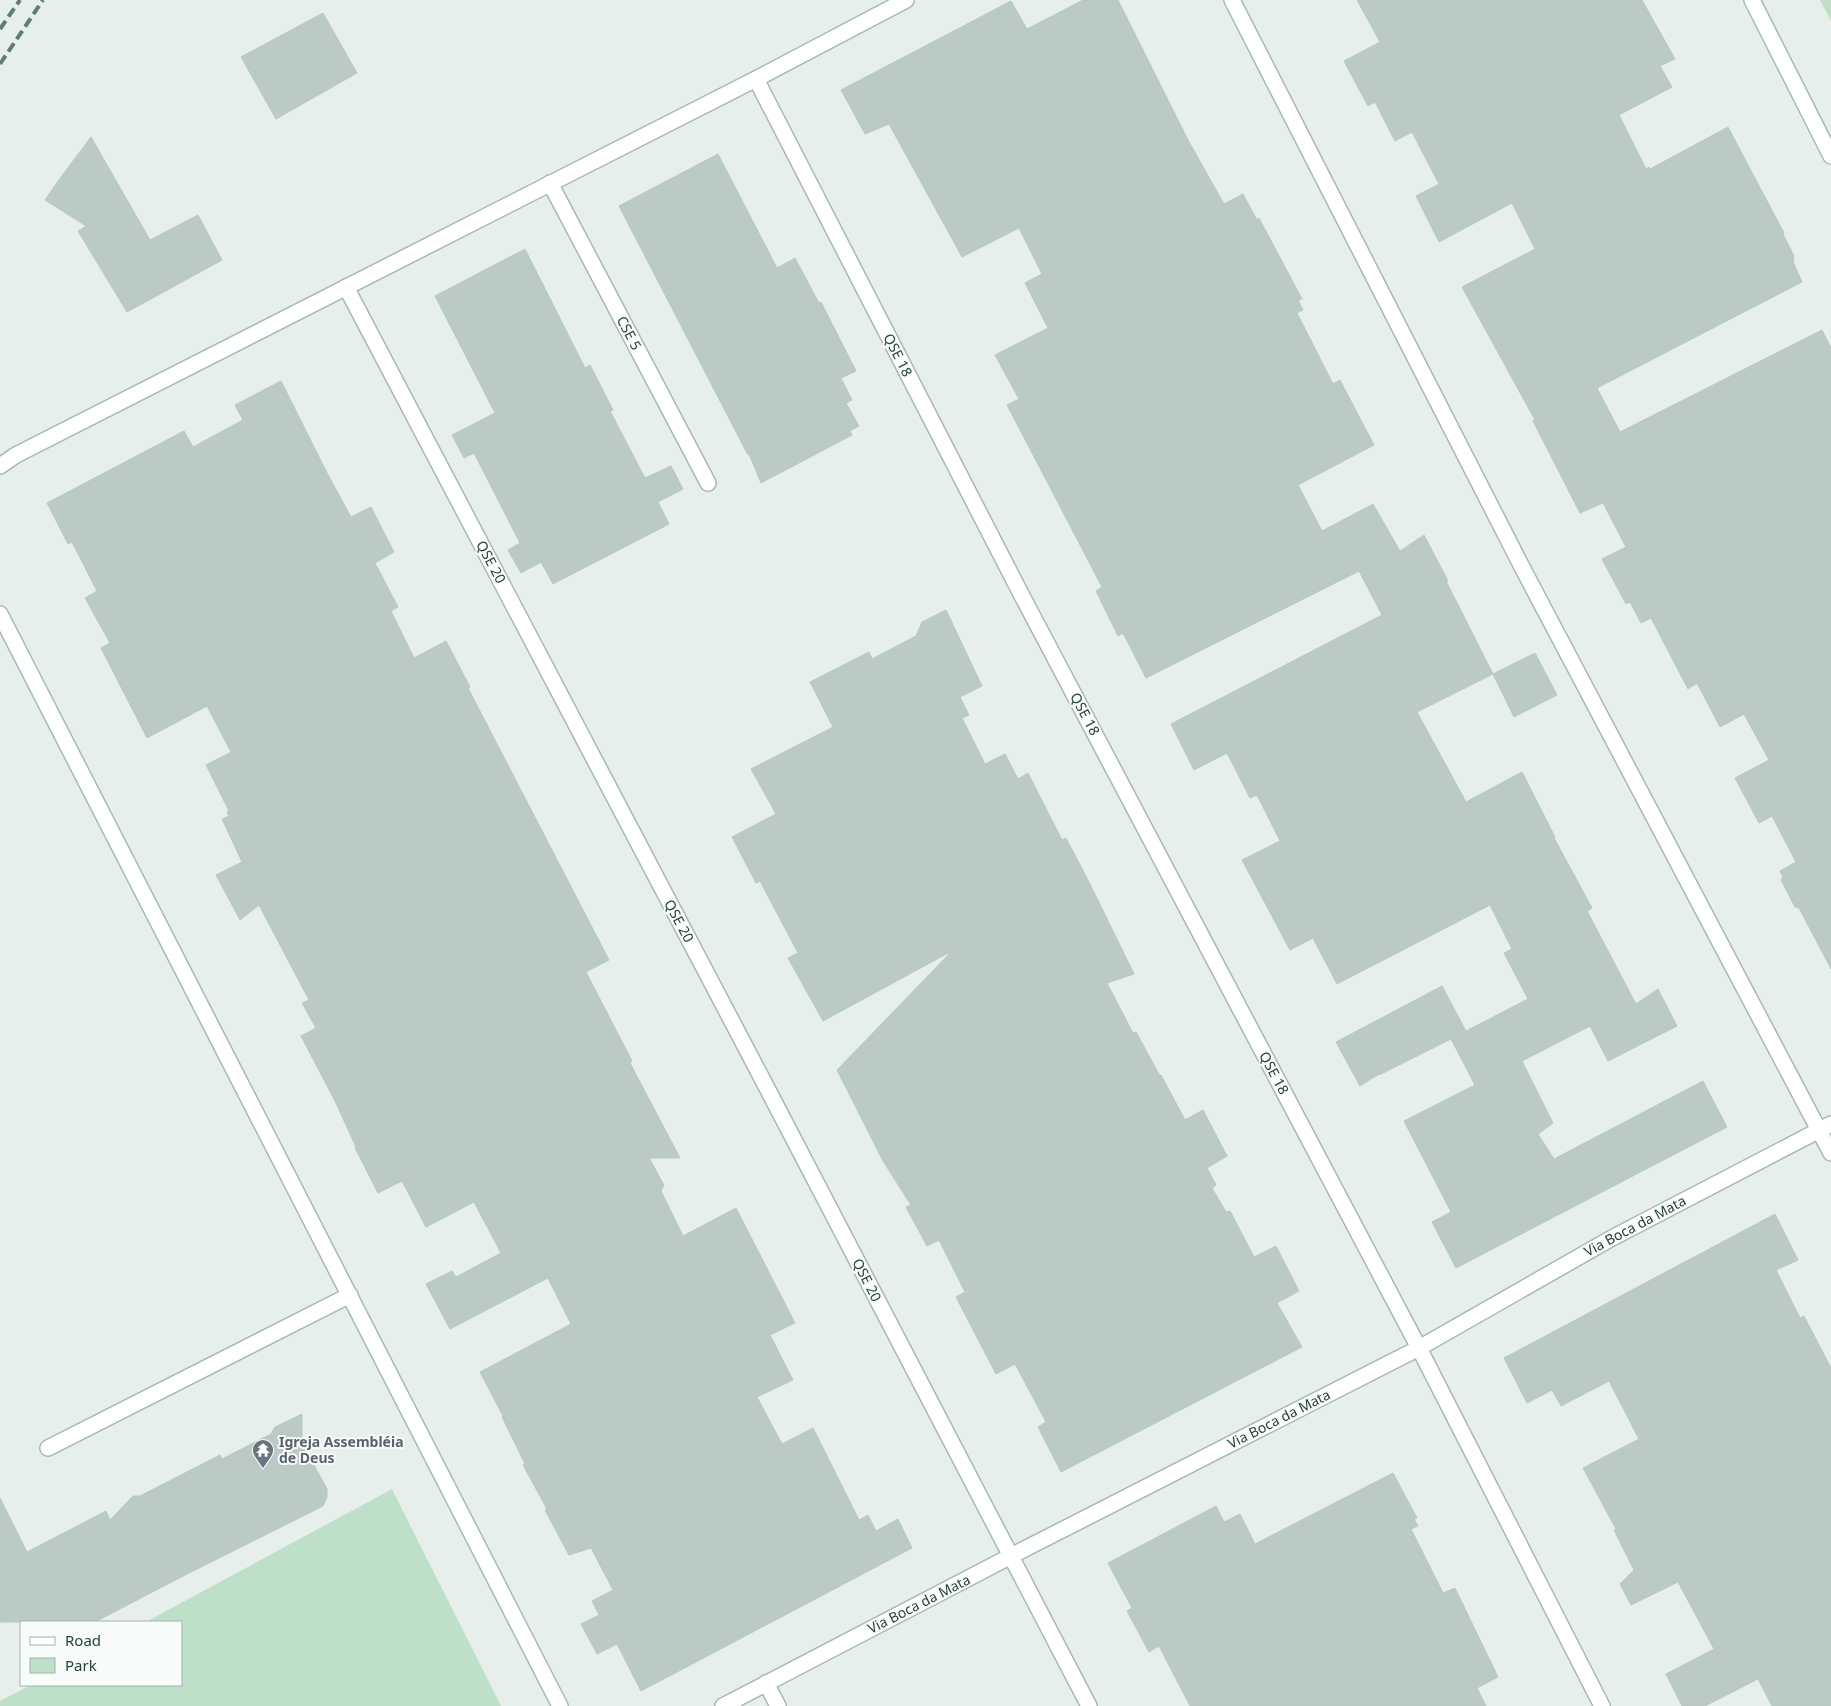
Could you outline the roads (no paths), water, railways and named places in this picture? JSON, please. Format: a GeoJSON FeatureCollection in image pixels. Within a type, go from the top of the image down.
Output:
{"type":"FeatureCollection","features":[{"type":"Feature","properties":{"kind":"street"},"geometry":{"type":"LineString","coordinates":[[0,466],[16,454],[756,79],[906,0]]}},
{"type":"Feature","properties":{"kind":"street"},"geometry":{"type":"LineString","coordinates":[[1232,0],[1524,569],[1825,1127],[1831,1153]]}},
{"type":"Feature","properties":{"kind":"street"},"geometry":{"type":"LineString","coordinates":[[1752,0],[1831,156]]}},
{"type":"Feature","properties":{"kind":"street","name":"QSE 18"},"geometry":{"type":"LineString","coordinates":[[756,79],[1021,594],[1419,1348],[1602,1706]]}},
{"type":"Feature","properties":{"kind":"street","name":"CSE 5"},"geometry":{"type":"LineString","coordinates":[[550,183],[708,483]]}},
{"type":"Feature","properties":{"kind":"street","name":"QSE 20"},"geometry":{"type":"LineString","coordinates":[[346,287],[772,1097],[1089,1706]]}},
{"type":"Feature","properties":{"kind":"street"},"geometry":{"type":"LineString","coordinates":[[0,614],[560,1706]]}},
{"type":"Feature","properties":{"kind":"street","name":"Via Boca da Mata"},"geometry":{"type":"LineString","coordinates":[[723,1706],[1011,1556],[1419,1348],[1612,1238],[1825,1127]]}},
{"type":"Feature","properties":{"kind":"street"},"geometry":{"type":"LineString","coordinates":[[48,1448],[350,1295]]}},
{"type":"Feature","properties":{"kind":"street"},"geometry":{"type":"LineString","coordinates":[[766,1683],[778,1706]]}},
{"type":"Feature","properties":{"kind":"railway"},"geometry":{"type":"LineString","coordinates":[[0,29],[20,0]]}},
{"type":"Feature","properties":{"kind":"railway"},"geometry":{"type":"LineString","coordinates":[[0,64],[43,0]]}},
{"type":"Feature","properties":{"kind":"place","name":"Igreja Assembléia de Deus"},"geometry":{"type":"Point","coordinates":[263,1469]}}]}
